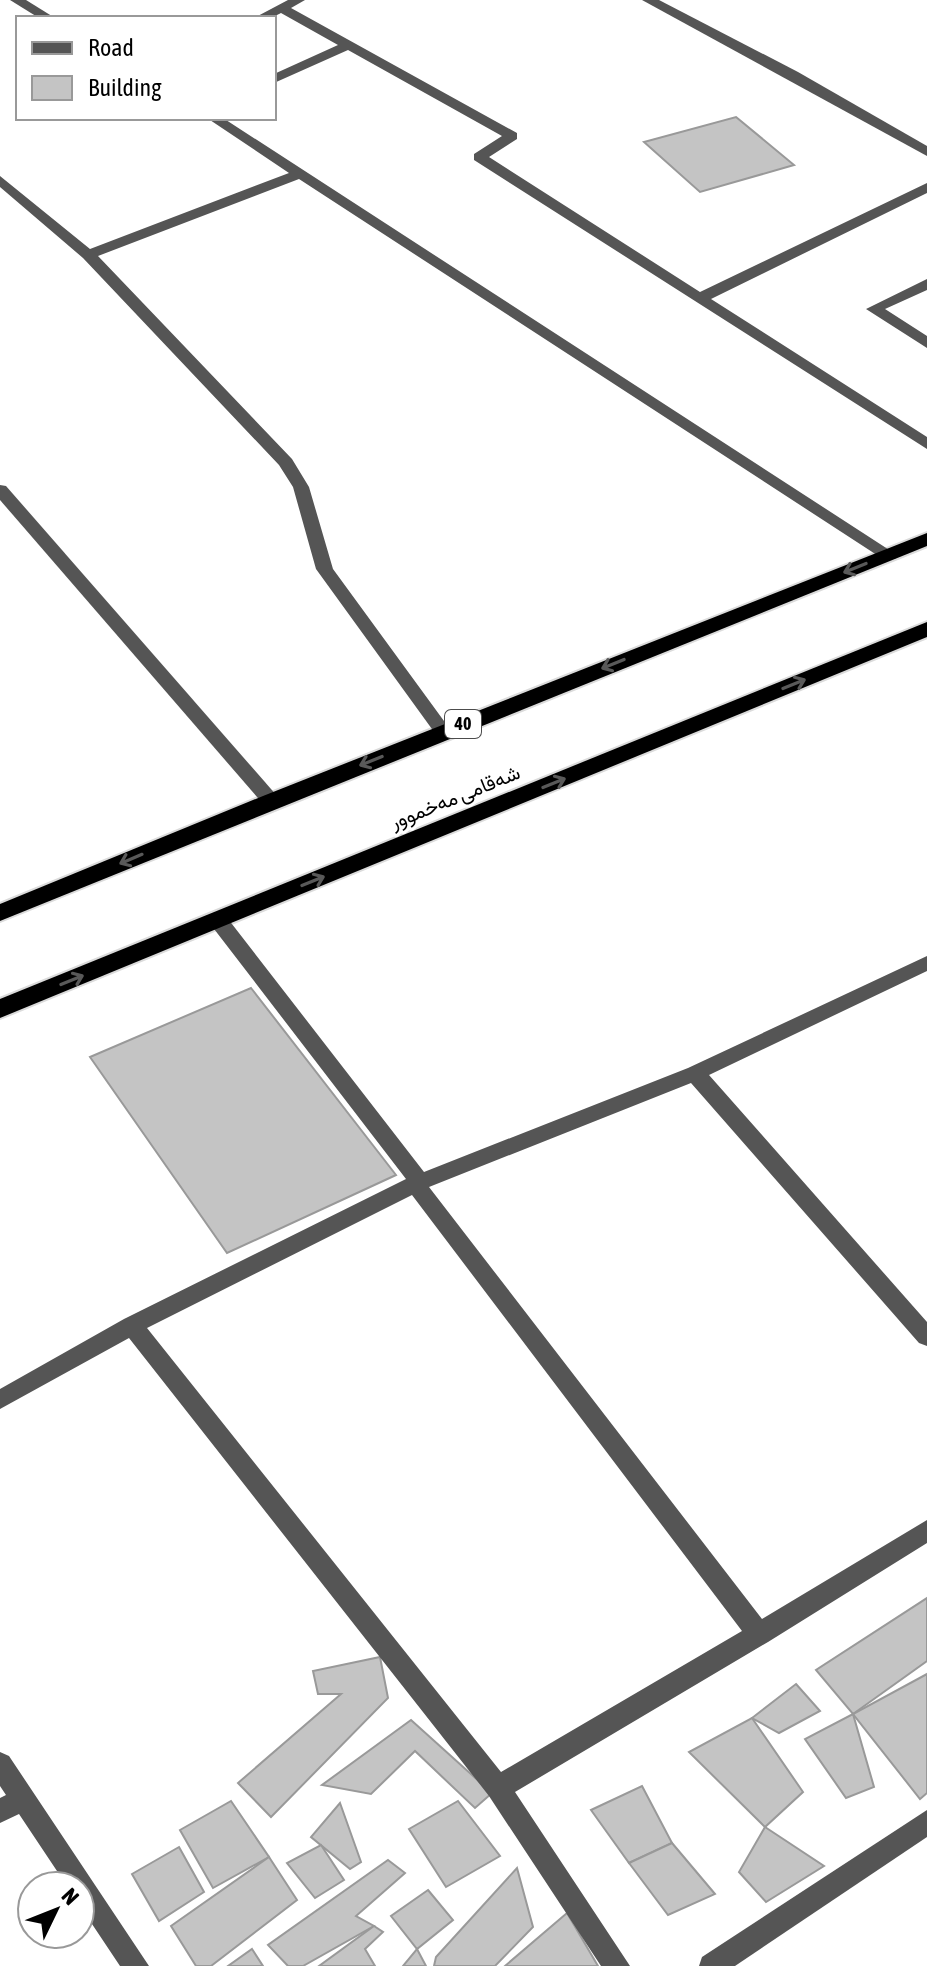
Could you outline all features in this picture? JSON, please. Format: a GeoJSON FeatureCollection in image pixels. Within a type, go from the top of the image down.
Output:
{"type":"FeatureCollection","features":[{"type":"Feature","properties":{"kind":"highway","name":"40"},"geometry":{"type":"LineString","coordinates":[[0,913],[271,801],[927,539]]}},
{"type":"Feature","properties":{"kind":"highway","name":"شەقامی مەخموور"},"geometry":{"type":"LineString","coordinates":[[0,1009],[927,629]]}},
{"type":"Feature","properties":{"kind":"street"},"geometry":{"type":"LineString","coordinates":[[17,0],[45,16]]}},
{"type":"Feature","properties":{"kind":"street"},"geometry":{"type":"LineString","coordinates":[[265,16],[298,0]]}},
{"type":"Feature","properties":{"kind":"street"},"geometry":{"type":"LineString","coordinates":[[649,0],[793,75],[927,152]]}},
{"type":"Feature","properties":{"kind":"street"},"geometry":{"type":"LineString","coordinates":[[281,8],[512,136],[479,157],[927,444]]}},
{"type":"Feature","properties":{"kind":"street"},"geometry":{"type":"LineString","coordinates":[[276,78],[349,45]]}},
{"type":"Feature","properties":{"kind":"street"},"geometry":{"type":"LineString","coordinates":[[217,120],[889,555]]}},
{"type":"Feature","properties":{"kind":"street"},"geometry":{"type":"LineString","coordinates":[[88,255],[299,174]]}},
{"type":"Feature","properties":{"kind":"street"},"geometry":{"type":"LineString","coordinates":[[0,180],[88,255],[286,462],[301,487],[325,569],[443,732]]}},
{"type":"Feature","properties":{"kind":"street"},"geometry":{"type":"LineString","coordinates":[[700,298],[927,187]]}},
{"type":"Feature","properties":{"kind":"street"},"geometry":{"type":"LineString","coordinates":[[927,284],[874,309],[927,343]]}},
{"type":"Feature","properties":{"kind":"street"},"geometry":{"type":"LineString","coordinates":[[0,490],[271,801]]}},
{"type":"Feature","properties":{"kind":"street"},"geometry":{"type":"LineString","coordinates":[[218,920],[759,1634]]}},
{"type":"Feature","properties":{"kind":"street"},"geometry":{"type":"LineString","coordinates":[[0,1400],[132,1325],[417,1183],[695,1073],[927,963]]}},
{"type":"Feature","properties":{"kind":"street"},"geometry":{"type":"LineString","coordinates":[[695,1073],[927,1337]]}},
{"type":"Feature","properties":{"kind":"street"},"geometry":{"type":"LineString","coordinates":[[132,1325],[498,1788],[617,1966]]}},
{"type":"Feature","properties":{"kind":"street"},"geometry":{"type":"LineString","coordinates":[[498,1788],[759,1634],[927,1530]]}},
{"type":"Feature","properties":{"kind":"street"},"geometry":{"type":"LineString","coordinates":[[0,1764],[11,1805],[136,1966]]}},
{"type":"Feature","properties":{"kind":"street"},"geometry":{"type":"LineString","coordinates":[[712,1966],[927,1822]]}},
{"type":"Feature","properties":{"kind":"building"},"geometry":{"type":"Polygon","coordinates":[[[736,117],[794,165],[700,192],[644,142],[736,117]]]}},
{"type":"Feature","properties":{"kind":"building"},"geometry":{"type":"Polygon","coordinates":[[[251,988],[396,1175],[227,1253],[90,1057],[251,988]]]}},
{"type":"Feature","properties":{"kind":"building"},"geometry":{"type":"Polygon","coordinates":[[[927,1598],[927,1661],[853,1714],[816,1670],[927,1598]]]}},
{"type":"Feature","properties":{"kind":"building"},"geometry":{"type":"Polygon","coordinates":[[[380,1657],[388,1698],[271,1817],[238,1783],[341,1694],[318,1694],[313,1671],[380,1657]]]}},
{"type":"Feature","properties":{"kind":"building"},"geometry":{"type":"Polygon","coordinates":[[[927,1674],[927,1793],[920,1799],[853,1714],[927,1674]]]}},
{"type":"Feature","properties":{"kind":"building"},"geometry":{"type":"Polygon","coordinates":[[[796,1684],[820,1711],[779,1733],[752,1718],[796,1684]]]}},
{"type":"Feature","properties":{"kind":"building"},"geometry":{"type":"Polygon","coordinates":[[[853,1714],[874,1787],[846,1798],[805,1739],[853,1714]]]}},
{"type":"Feature","properties":{"kind":"building"},"geometry":{"type":"Polygon","coordinates":[[[752,1718],[803,1792],[765,1827],[689,1752],[752,1718]]]}},
{"type":"Feature","properties":{"kind":"building"},"geometry":{"type":"Polygon","coordinates":[[[411,1720],[492,1793],[475,1808],[415,1751],[371,1794],[322,1785],[411,1720]]]}},
{"type":"Feature","properties":{"kind":"building"},"geometry":{"type":"Polygon","coordinates":[[[642,1786],[672,1843],[629,1863],[591,1810],[642,1786]]]}},
{"type":"Feature","properties":{"kind":"building"},"geometry":{"type":"Polygon","coordinates":[[[231,1801],[269,1857],[213,1888],[180,1830],[231,1801]]]}},
{"type":"Feature","properties":{"kind":"building"},"geometry":{"type":"Polygon","coordinates":[[[458,1801],[500,1856],[446,1887],[409,1829],[458,1801]]]}},
{"type":"Feature","properties":{"kind":"building"},"geometry":{"type":"Polygon","coordinates":[[[340,1803],[361,1862],[350,1869],[311,1837],[340,1803]]]}},
{"type":"Feature","properties":{"kind":"building"},"geometry":{"type":"Polygon","coordinates":[[[765,1827],[824,1866],[766,1902],[739,1872],[765,1827]]]}},
{"type":"Feature","properties":{"kind":"building"},"geometry":{"type":"Polygon","coordinates":[[[672,1843],[715,1894],[668,1915],[629,1863],[672,1843]]]}},
{"type":"Feature","properties":{"kind":"building"},"geometry":{"type":"Polygon","coordinates":[[[321,1845],[344,1880],[315,1898],[287,1863],[321,1845]]]}},
{"type":"Feature","properties":{"kind":"building"},"geometry":{"type":"Polygon","coordinates":[[[179,1847],[204,1892],[159,1921],[132,1874],[179,1847]]]}},
{"type":"Feature","properties":{"kind":"building"},"geometry":{"type":"Polygon","coordinates":[[[269,1857],[297,1900],[211,1966],[196,1966],[171,1926],[269,1857]]]}},
{"type":"Feature","properties":{"kind":"building"},"geometry":{"type":"Polygon","coordinates":[[[388,1860],[405,1873],[356,1916],[374,1926],[303,1966],[288,1966],[268,1945],[388,1860]]]}},
{"type":"Feature","properties":{"kind":"building"},"geometry":{"type":"Polygon","coordinates":[[[517,1868],[533,1927],[495,1966],[434,1966],[436,1957],[517,1868]]]}},
{"type":"Feature","properties":{"kind":"building"},"geometry":{"type":"Polygon","coordinates":[[[428,1890],[453,1920],[417,1949],[391,1916],[428,1890]]]}},
{"type":"Feature","properties":{"kind":"building"},"geometry":{"type":"Polygon","coordinates":[[[567,1913],[598,1966],[505,1966],[567,1913]]]}},
{"type":"Feature","properties":{"kind":"building"},"geometry":{"type":"Polygon","coordinates":[[[374,1926],[383,1932],[365,1949],[375,1966],[319,1966],[374,1926]]]}},
{"type":"Feature","properties":{"kind":"building"},"geometry":{"type":"Polygon","coordinates":[[[252,1949],[263,1966],[228,1966],[252,1949]]]}},
{"type":"Feature","properties":{"kind":"building"},"geometry":{"type":"Polygon","coordinates":[[[417,1949],[426,1966],[403,1966],[417,1949]]]}}]}
